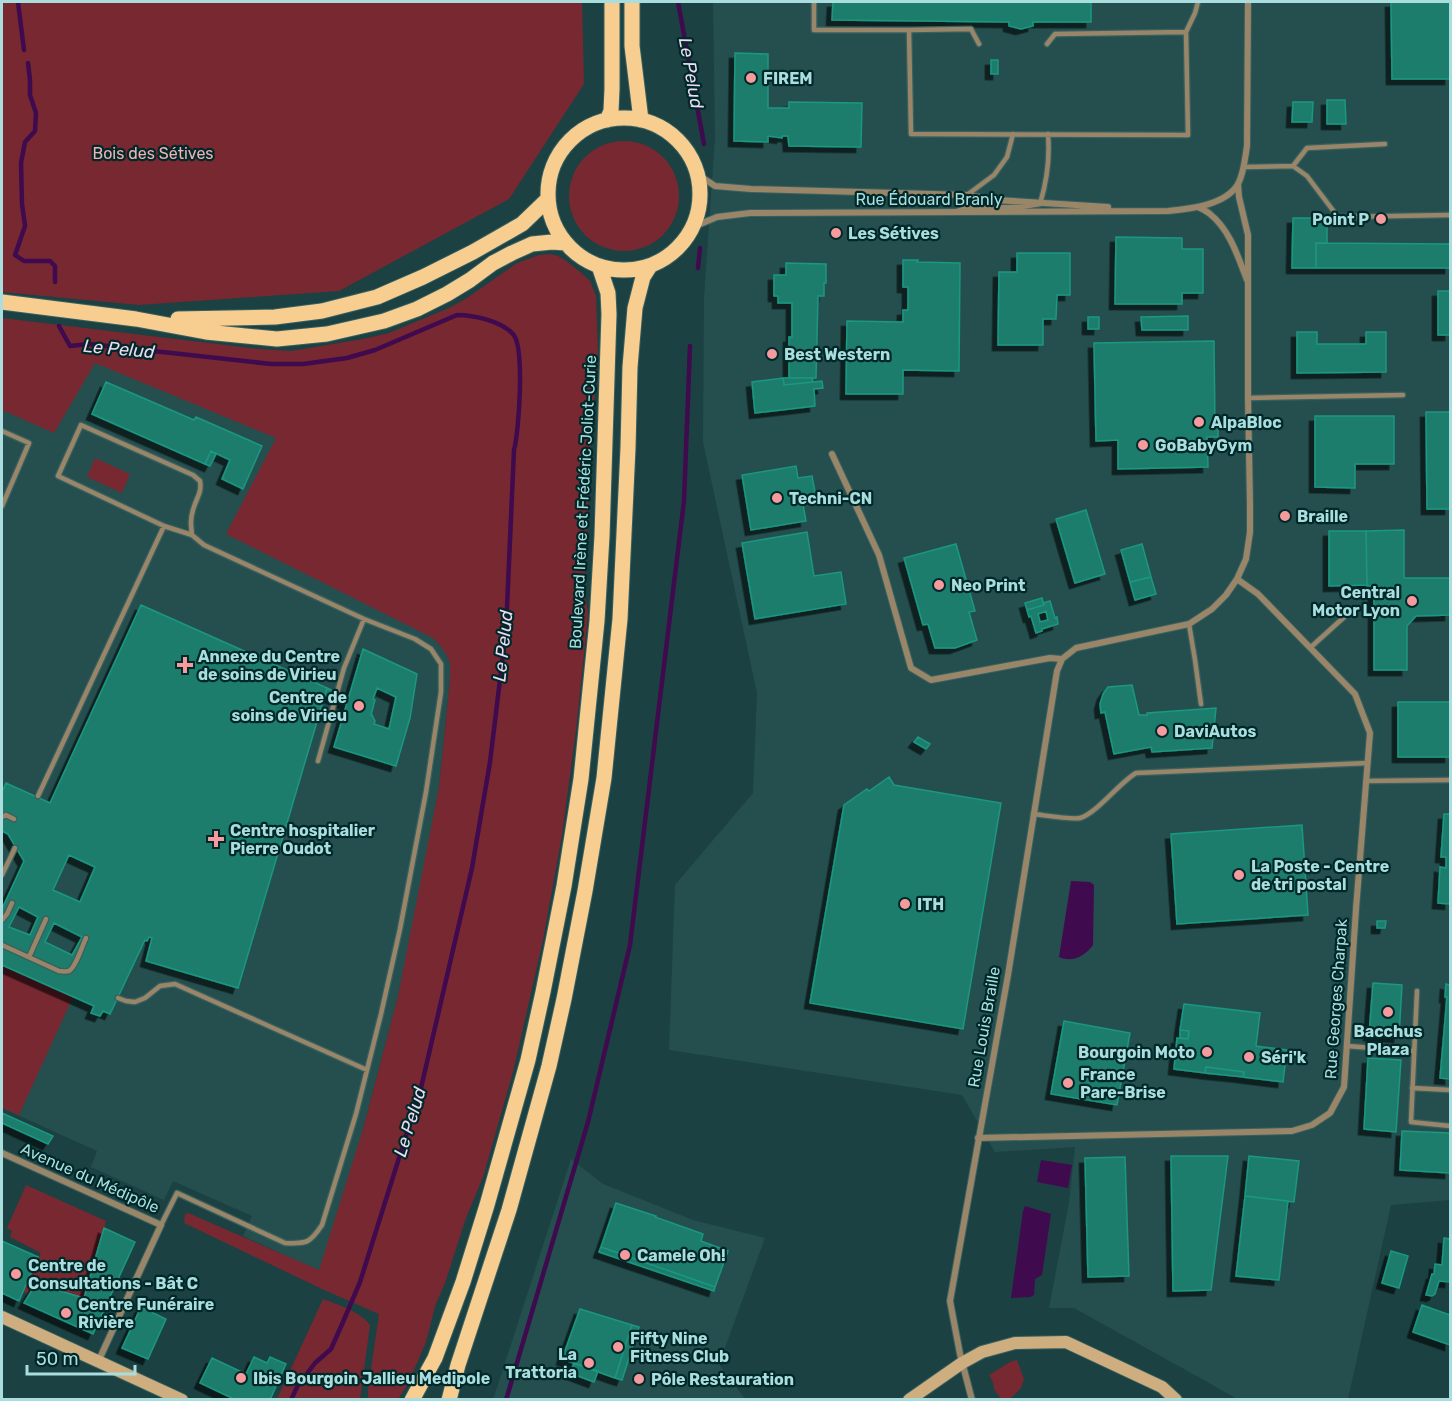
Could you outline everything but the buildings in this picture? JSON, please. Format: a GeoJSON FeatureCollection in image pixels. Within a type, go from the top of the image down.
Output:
{"type":"FeatureCollection","features":[{"type":"Feature","properties":{"kind":"main road"},"geometry":{"type":"LineString","coordinates":[[607,120],[611,111],[612,89],[612,2]]}},
{"type":"Feature","properties":{"kind":"main road"},"geometry":{"type":"LineString","coordinates":[[632,2],[632,46],[641,120]]}},
{"type":"Feature","properties":{"kind":"main road"},"geometry":{"type":"LineString","coordinates":[[624,118],[641,120],[656,125],[682,145],[697,174],[700,192],[699,210],[693,227],[682,244],[667,257],[650,266],[633,270],[615,270],[599,266],[581,257],[566,243],[557,230],[551,214],[548,199],[550,177],[557,157],[570,140],[587,127],[607,120],[624,118]]}},
{"type":"Feature","properties":{"kind":"main road"},"geometry":{"type":"LineString","coordinates":[[136,319],[205,320],[275,317],[322,311],[377,297],[423,277],[522,224],[548,199]]}},
{"type":"Feature","properties":{"kind":"main road"},"geometry":{"type":"LineString","coordinates":[[2,302],[136,319],[206,332],[277,339],[327,334],[384,321],[417,309],[454,290],[493,263],[532,244],[566,243]]}},
{"type":"Feature","properties":{"kind":"main road","name":"Boulevard Irène et Frédéric Joliot-Curie"},"geometry":{"type":"LineString","coordinates":[[412,1400],[435,1358],[463,1282],[487,1205],[528,1060],[564,886],[581,779],[601,557],[609,314],[608,293],[599,266]]}},
{"type":"Feature","properties":{"kind":"main road"},"geometry":{"type":"LineString","coordinates":[[449,1400],[508,1210],[549,1066],[585,891],[604,778],[620,619],[630,367],[635,308],[644,277],[650,266]]}},
{"type":"Feature","properties":{"kind":"street"},"geometry":{"type":"LineString","coordinates":[[832,454],[879,555],[911,668],[931,680],[1050,658],[1062,659],[1077,648],[1189,624],[1212,609],[1226,595],[1237,579],[1246,558],[1250,532],[1248,234],[1238,184],[1244,167],[1247,146],[1248,2]]}},
{"type":"Feature","properties":{"kind":"street","name":"Rue Édouard Branly"},"geometry":{"type":"LineString","coordinates":[[697,174],[716,186],[751,189],[967,195],[1040,204],[1168,210]]}},
{"type":"Feature","properties":{"kind":"street","name":"Rue Édouard Branly"},"geometry":{"type":"LineString","coordinates":[[693,227],[717,217],[750,213],[1184,210],[1213,203],[1227,195],[1238,184]]}},
{"type":"Feature","properties":{"kind":"street"},"geometry":{"type":"LineString","coordinates":[[1198,207],[1210,214],[1222,227],[1234,246],[1249,286]]}},
{"type":"Feature","properties":{"kind":"street","name":"Rue Georges Charpak"},"geometry":{"type":"LineString","coordinates":[[978,1138],[1292,1131],[1312,1125],[1330,1113],[1344,1087],[1370,733],[1355,694],[1258,594],[1237,579]]}},
{"type":"Feature","properties":{"kind":"street","name":"Rue Louis Braille"},"geometry":{"type":"LineString","coordinates":[[972,1400],[962,1363],[951,1301],[1008,975],[1054,684],[1062,659]]}},
{"type":"Feature","properties":{"kind":"street","name":"Avenue du Médipôle"},"geometry":{"type":"LineString","coordinates":[[2,1153],[161,1225],[98,1362]]}},
{"type":"Feature","properties":{"kind":"street"},"geometry":{"type":"LineString","coordinates":[[2,1317],[182,1400]]}},
{"type":"Feature","properties":{"kind":"street"},"geometry":{"type":"LineString","coordinates":[[909,1400],[982,1352],[1015,1343],[1066,1342],[1162,1387],[1176,1400]]}},
{"type":"Feature","properties":{"kind":"lane"},"geometry":{"type":"LineString","coordinates":[[814,2],[814,30],[971,29],[979,44]]}},
{"type":"Feature","properties":{"kind":"lane"},"geometry":{"type":"LineString","coordinates":[[909,30],[911,134],[1188,135],[1186,32],[1198,2]]}},
{"type":"Feature","properties":{"kind":"lane"},"geometry":{"type":"LineString","coordinates":[[1047,44],[1055,34],[1186,32]]}},
{"type":"Feature","properties":{"kind":"lane"},"geometry":{"type":"LineString","coordinates":[[967,195],[994,175],[1007,157],[1013,134]]}},
{"type":"Feature","properties":{"kind":"lane"},"geometry":{"type":"LineString","coordinates":[[952,212],[965,208],[1022,207],[1040,204],[1046,183],[1048,134]]}},
{"type":"Feature","properties":{"kind":"lane"},"geometry":{"type":"LineString","coordinates":[[1293,166],[1307,148],[1385,144]]}},
{"type":"Feature","properties":{"kind":"lane"},"geometry":{"type":"LineString","coordinates":[[1244,167],[1293,166],[1307,176],[1338,217],[1450,215]]}},
{"type":"Feature","properties":{"kind":"lane"},"geometry":{"type":"LineString","coordinates":[[1248,398],[1403,395]]}},
{"type":"Feature","properties":{"kind":"lane"},"geometry":{"type":"LineString","coordinates":[[161,1225],[177,1193],[285,1243],[300,1244],[313,1238],[322,1225],[356,1114],[400,929],[426,792],[441,692],[441,664],[431,649],[415,639],[364,619],[204,545],[192,535],[164,526],[58,476],[81,425],[193,475],[200,481],[201,489],[192,510],[190,522],[192,535]]}},
{"type":"Feature","properties":{"kind":"lane"},"geometry":{"type":"LineString","coordinates":[[2,430],[29,443],[4,496],[2,506]]}},
{"type":"Feature","properties":{"kind":"lane"},"geometry":{"type":"LineString","coordinates":[[38,796],[164,526]]}},
{"type":"Feature","properties":{"kind":"lane"},"geometry":{"type":"LineString","coordinates":[[1311,647],[1352,610]]}},
{"type":"Feature","properties":{"kind":"lane"},"geometry":{"type":"LineString","coordinates":[[318,761],[344,668],[364,619]]}},
{"type":"Feature","properties":{"kind":"lane"},"geometry":{"type":"LineString","coordinates":[[1189,624],[1201,704]]}},
{"type":"Feature","properties":{"kind":"lane"},"geometry":{"type":"LineString","coordinates":[[1033,814],[1079,818],[1089,813],[1127,778],[1136,773],[1368,763]]}},
{"type":"Feature","properties":{"kind":"lane"},"geometry":{"type":"LineString","coordinates":[[1366,781],[1450,780]]}},
{"type":"Feature","properties":{"kind":"lane"},"geometry":{"type":"LineString","coordinates":[[2,817],[14,819]]}},
{"type":"Feature","properties":{"kind":"lane"},"geometry":{"type":"LineString","coordinates":[[2,875],[15,848]]}},
{"type":"Feature","properties":{"kind":"lane"},"geometry":{"type":"LineString","coordinates":[[2,920],[12,903]]}},
{"type":"Feature","properties":{"kind":"lane"},"geometry":{"type":"LineString","coordinates":[[28,957],[46,919]]}},
{"type":"Feature","properties":{"kind":"lane"},"geometry":{"type":"LineString","coordinates":[[2,945],[58,971],[65,972],[74,965],[86,938]]}},
{"type":"Feature","properties":{"kind":"lane"},"geometry":{"type":"LineString","coordinates":[[118,998],[135,1002],[145,998],[160,986],[175,984],[367,1070]]}},
{"type":"Feature","properties":{"kind":"lane"},"geometry":{"type":"LineString","coordinates":[[1417,991],[1411,1122],[1450,1126]]}},
{"type":"Feature","properties":{"kind":"lane"},"geometry":{"type":"LineString","coordinates":[[1347,1046],[1413,1051]]}},
{"type":"Feature","properties":{"kind":"lane"},"geometry":{"type":"LineString","coordinates":[[1412,1088],[1450,1090]]}},
{"type":"Feature","properties":{"kind":"shaded area"},"geometry":{"type":"Polygon","coordinates":[[[713,2],[1450,2],[1450,1200],[1391,1205],[1348,1399],[1237,1399],[1074,1308],[1049,1308],[1069,1203],[1075,1147],[995,1152],[962,1095],[669,1050],[675,885],[753,793],[757,693],[703,442],[704,298],[715,138],[713,2]]]}},
{"type":"Feature","properties":{"kind":"shaded area","name":"Centre hospitalier Pierre Oudot"},"geometry":{"type":"Polygon","coordinates":[[[2,331],[352,359],[450,663],[450,679],[439,787],[421,892],[398,996],[342,1203],[319,1271],[243,1236],[252,1216],[173,1181],[164,1200],[91,1167],[97,1151],[2,1108],[2,331]]]}},
{"type":"Feature","properties":{"kind":"shaded area"},"geometry":{"type":"Polygon","coordinates":[[[1071,881],[1090,882],[1094,885],[1093,945],[1082,955],[1073,959],[1064,959],[1059,957],[1071,881]]]}},
{"type":"Feature","properties":{"kind":"shaded area"},"geometry":{"type":"Polygon","coordinates":[[[571,1159],[603,1184],[693,1220],[765,1238],[719,1364],[745,1399],[493,1400],[571,1159]]]}},
{"type":"Feature","properties":{"kind":"shaded area"},"geometry":{"type":"Polygon","coordinates":[[[1041,1160],[1072,1165],[1068,1188],[1037,1182],[1041,1160]]]}},
{"type":"Feature","properties":{"kind":"shaded area"},"geometry":{"type":"Polygon","coordinates":[[[1025,1206],[1051,1214],[1042,1275],[1035,1279],[1034,1295],[1011,1298],[1023,1211],[1025,1206]]]}},
{"type":"Feature","properties":{"kind":"green space","name":"Bois des Sétives"},"geometry":{"type":"Polygon","coordinates":[[[2,2],[582,2],[584,84],[509,199],[339,291],[139,305],[2,292],[2,2]]]}},
{"type":"Feature","properties":{"kind":"green space"},"geometry":{"type":"Polygon","coordinates":[[[624,141],[645,146],[663,157],[674,175],[679,196],[674,217],[663,235],[645,246],[624,251],[603,246],[585,235],[574,217],[569,196],[574,175],[585,157],[603,146],[624,141]]]}},
{"type":"Feature","properties":{"kind":"green space"},"geometry":{"type":"Polygon","coordinates":[[[550,254],[565,260],[590,281],[596,296],[598,352],[584,592],[588,612],[562,835],[543,940],[513,1072],[483,1177],[435,1306],[426,1342],[408,1384],[398,1399],[368,1399],[379,1314],[184,1223],[185,1214],[188,1213],[319,1270],[363,1129],[398,996],[439,787],[450,662],[443,649],[433,638],[226,534],[276,438],[95,363],[54,433],[2,410],[2,318],[291,351],[389,333],[449,308],[517,263],[539,255],[550,254]]]}},
{"type":"Feature","properties":{"kind":"green space"},"geometry":{"type":"Polygon","coordinates":[[[95,458],[130,474],[122,493],[87,477],[95,458]]]}},
{"type":"Feature","properties":{"kind":"green space"},"geometry":{"type":"Polygon","coordinates":[[[2,965],[73,997],[19,1115],[2,1108],[2,965]]]}},
{"type":"Feature","properties":{"kind":"green space"},"geometry":{"type":"Polygon","coordinates":[[[26,1185],[106,1221],[84,1298],[36,1284],[29,1295],[23,1291],[41,1253],[10,1237],[12,1231],[7,1228],[26,1185]]]}},
{"type":"Feature","properties":{"kind":"green space"},"geometry":{"type":"Polygon","coordinates":[[[323,1299],[355,1312],[370,1325],[360,1399],[277,1399],[323,1299]]]}},
{"type":"Feature","properties":{"kind":"green space"},"geometry":{"type":"Polygon","coordinates":[[[1017,1360],[1024,1379],[1021,1388],[1010,1399],[1001,1399],[989,1375],[1017,1360]]]}},
{"type":"Feature","properties":{"kind":"waterway","name":"Le Pelud"},"geometry":{"type":"LineString","coordinates":[[18,2],[24,50]]}},
{"type":"Feature","properties":{"kind":"waterway","name":"Le Pelud"},"geometry":{"type":"LineString","coordinates":[[678,2],[704,144]]}},
{"type":"Feature","properties":{"kind":"waterway","name":"Le Pelud"},"geometry":{"type":"LineString","coordinates":[[28,63],[30,95],[36,113],[35,131],[25,142],[21,163],[25,226],[15,255],[24,261],[50,261],[55,266],[55,282]]}},
{"type":"Feature","properties":{"kind":"waterway"},"geometry":{"type":"LineString","coordinates":[[698,268],[700,248]]}},
{"type":"Feature","properties":{"kind":"waterway","name":"Le Pelud"},"geometry":{"type":"LineString","coordinates":[[59,326],[70,346],[89,344],[271,364],[303,364],[347,358],[375,350],[457,315],[494,322],[508,329],[517,342],[520,390],[514,450],[506,630],[490,762],[472,868],[421,1088],[360,1282],[331,1349],[315,1363],[297,1387],[291,1400]]}},
{"type":"Feature","properties":{"kind":"waterway","name":"Le Pelud"},"geometry":{"type":"LineString","coordinates":[[506,1400],[588,1122],[630,945],[684,501],[690,346]]}},
{"type":"Feature","properties":{"kind":"place","name":"FIREM"},"geometry":{"type":"Point","coordinates":[751,78]}},
{"type":"Feature","properties":{"kind":"place","name":"Point P"},"geometry":{"type":"Point","coordinates":[1381,219]}},
{"type":"Feature","properties":{"kind":"place","name":"Les Sétives"},"geometry":{"type":"Point","coordinates":[836,233]}},
{"type":"Feature","properties":{"kind":"place","name":"Best Western"},"geometry":{"type":"Point","coordinates":[772,354]}},
{"type":"Feature","properties":{"kind":"place","name":"AlpaBloc"},"geometry":{"type":"Point","coordinates":[1199,422]}},
{"type":"Feature","properties":{"kind":"place","name":"GoBabyGym"},"geometry":{"type":"Point","coordinates":[1143,445]}},
{"type":"Feature","properties":{"kind":"place","name":"Techni-CN"},"geometry":{"type":"Point","coordinates":[777,498]}},
{"type":"Feature","properties":{"kind":"place","name":"Braille"},"geometry":{"type":"Point","coordinates":[1285,516]}},
{"type":"Feature","properties":{"kind":"place","name":"Neo Print"},"geometry":{"type":"Point","coordinates":[939,585]}},
{"type":"Feature","properties":{"kind":"place","name":"Central Motor Lyon"},"geometry":{"type":"Point","coordinates":[1412,601]}},
{"type":"Feature","properties":{"kind":"place","name":"Annexe du Centre de soins de Virieu"},"geometry":{"type":"Point","coordinates":[185,665]}},
{"type":"Feature","properties":{"kind":"place","name":"Centre de soins de Virieu"},"geometry":{"type":"Point","coordinates":[359,706]}},
{"type":"Feature","properties":{"kind":"place","name":"DaviAutos"},"geometry":{"type":"Point","coordinates":[1162,731]}},
{"type":"Feature","properties":{"kind":"place","name":"Centre hospitalier Pierre Oudot"},"geometry":{"type":"Point","coordinates":[216,839]}},
{"type":"Feature","properties":{"kind":"place","name":"La Poste - Centre de tri postal"},"geometry":{"type":"Point","coordinates":[1239,875]}},
{"type":"Feature","properties":{"kind":"place","name":"ITH"},"geometry":{"type":"Point","coordinates":[905,904]}},
{"type":"Feature","properties":{"kind":"place","name":"Bacchus Plaza"},"geometry":{"type":"Point","coordinates":[1388,1012]}},
{"type":"Feature","properties":{"kind":"place","name":"Bourgoin Moto"},"geometry":{"type":"Point","coordinates":[1207,1052]}},
{"type":"Feature","properties":{"kind":"place","name":"Séri'k"},"geometry":{"type":"Point","coordinates":[1249,1057]}},
{"type":"Feature","properties":{"kind":"place","name":"France Pare-Brise"},"geometry":{"type":"Point","coordinates":[1068,1083]}},
{"type":"Feature","properties":{"kind":"place","name":"Camele Oh!"},"geometry":{"type":"Point","coordinates":[625,1255]}},
{"type":"Feature","properties":{"kind":"place","name":"Centre de Consultations - Bât C"},"geometry":{"type":"Point","coordinates":[16,1274]}},
{"type":"Feature","properties":{"kind":"place","name":"Centre Funéraire Rivière"},"geometry":{"type":"Point","coordinates":[66,1313]}},
{"type":"Feature","properties":{"kind":"place","name":"Fifty Nine Fitness Club"},"geometry":{"type":"Point","coordinates":[618,1347]}},
{"type":"Feature","properties":{"kind":"place","name":"La Trattoria"},"geometry":{"type":"Point","coordinates":[589,1363]}},
{"type":"Feature","properties":{"kind":"place","name":"Ibis Bourgoin Jallieu Medipole"},"geometry":{"type":"Point","coordinates":[241,1378]}},
{"type":"Feature","properties":{"kind":"place","name":"Pôle Restauration"},"geometry":{"type":"Point","coordinates":[639,1379]}}]}
